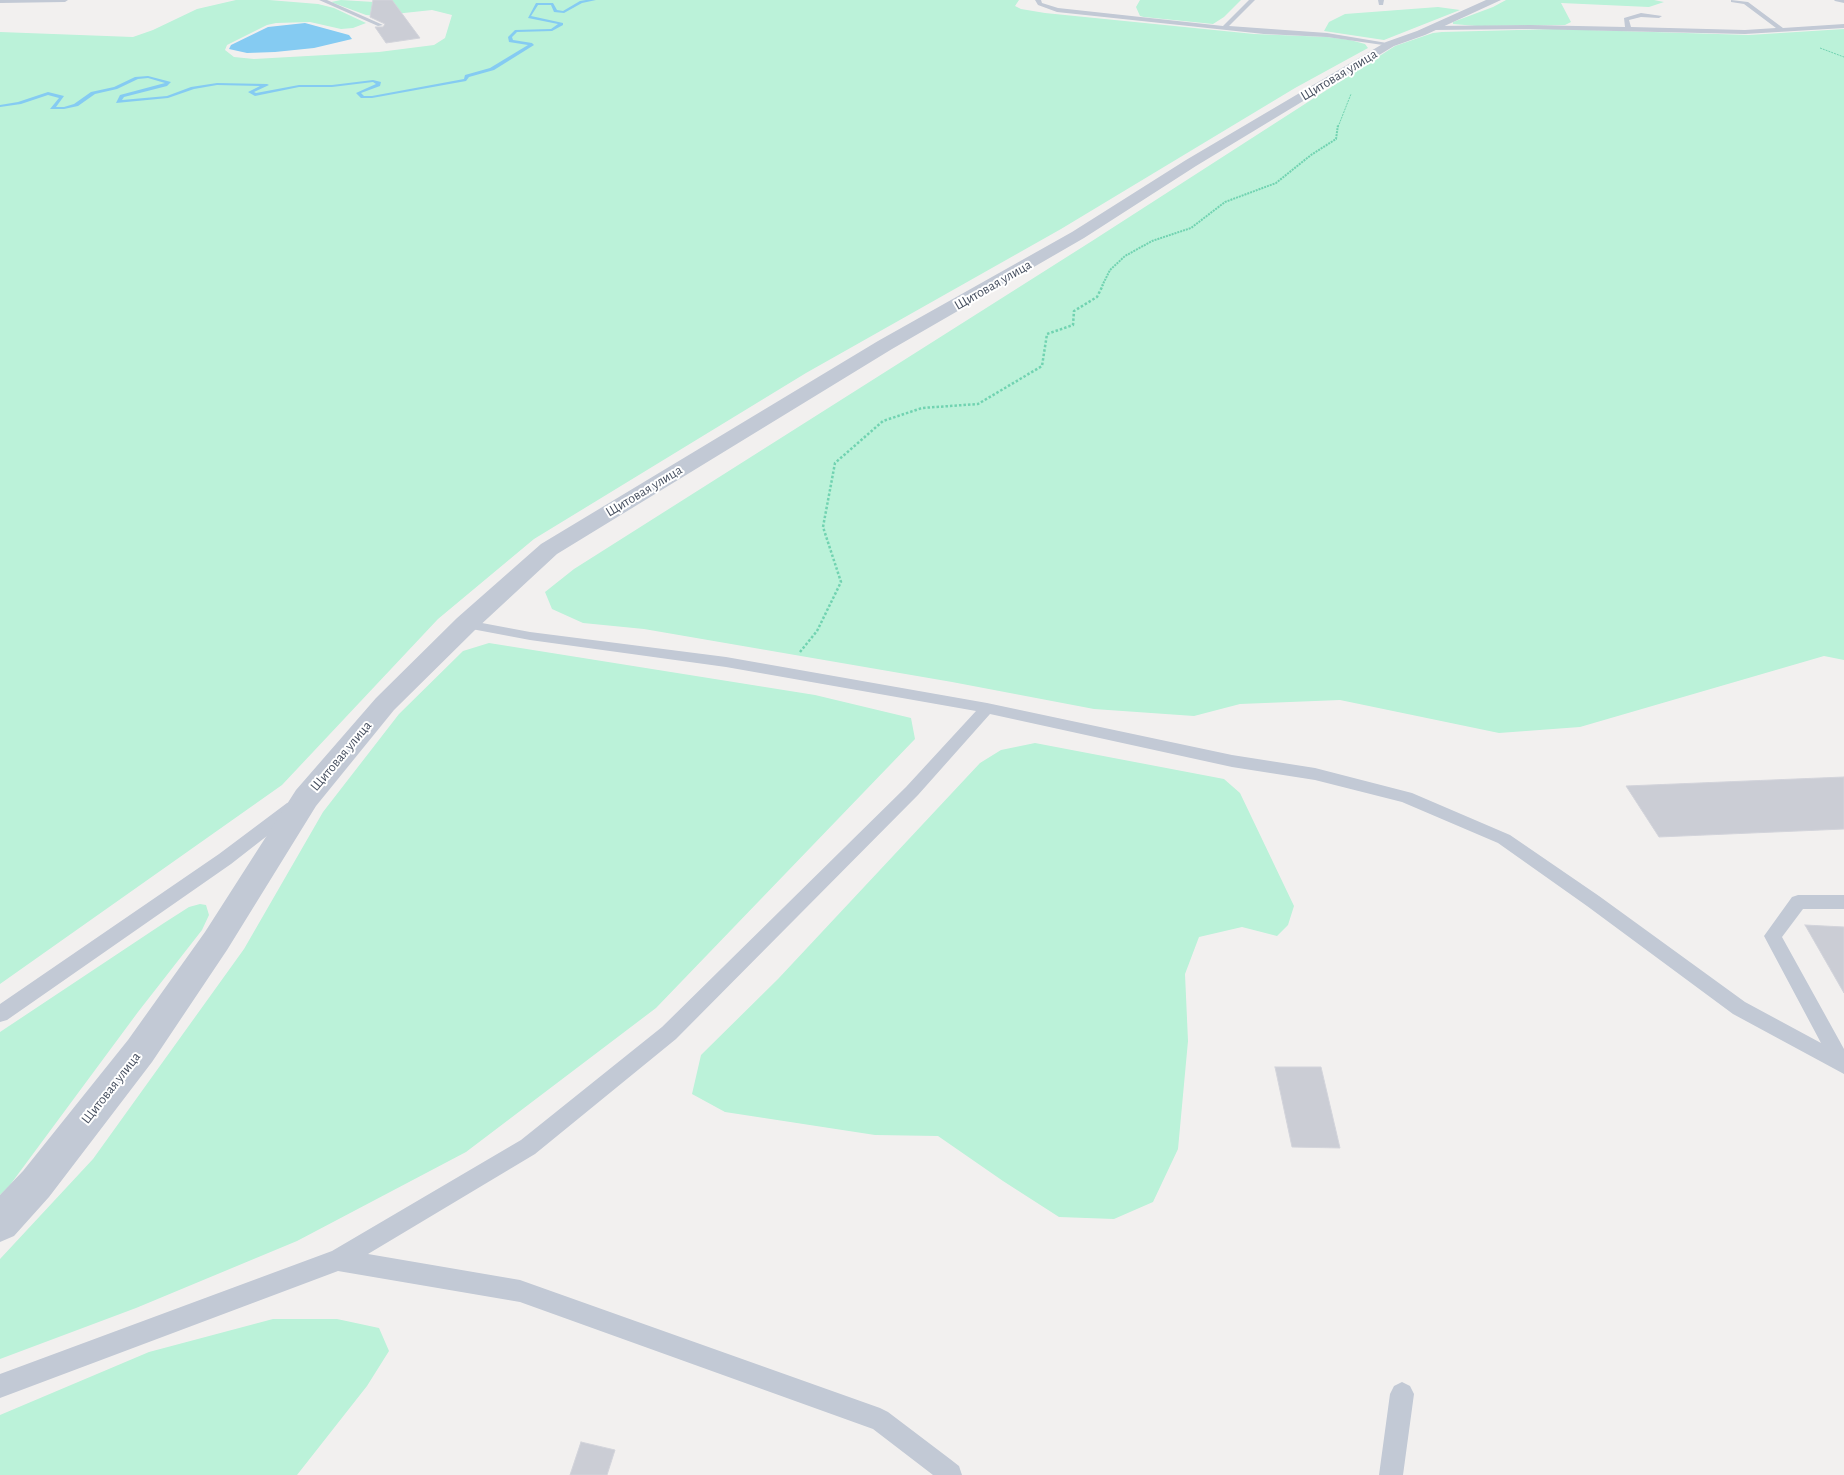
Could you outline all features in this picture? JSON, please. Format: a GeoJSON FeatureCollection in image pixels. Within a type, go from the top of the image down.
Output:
{"type":"FeatureCollection","features":[{"type":"Feature","properties":{"kind":"street","name":"Щитовая улица"},"geometry":{"type":"LineString","coordinates":[[0,1223],[36,1184],[140,1051],[216,941],[306,798],[385,704],[466,624],[549,549],[884,345],[1078,235],[1191,163],[1390,44],[1496,0]]}},
{"type":"Feature","properties":{"kind":"lane"},"geometry":{"type":"LineString","coordinates":[[0,1],[65,0]]}},
{"type":"Feature","properties":{"kind":"lane"},"geometry":{"type":"LineString","coordinates":[[322,0],[380,25]]}},
{"type":"Feature","properties":{"kind":"lane"},"geometry":{"type":"LineString","coordinates":[[1038,0],[1040,4],[1057,10],[1264,32],[1327,34],[1390,44]]}},
{"type":"Feature","properties":{"kind":"lane"},"geometry":{"type":"LineString","coordinates":[[1225,27],[1252,0]]}},
{"type":"Feature","properties":{"kind":"lane"},"geometry":{"type":"LineString","coordinates":[[1837,0],[1844,1]]}},
{"type":"Feature","properties":{"kind":"lane"},"geometry":{"type":"LineString","coordinates":[[1733,1],[1746,3],[1782,30]]}},
{"type":"Feature","properties":{"kind":"lane"},"geometry":{"type":"LineString","coordinates":[[1628,29],[1626,19],[1641,15],[1659,16]]}},
{"type":"Feature","properties":{"kind":"lane"},"geometry":{"type":"LineString","coordinates":[[1432,28],[1628,29],[1745,32],[1844,26]]}},
{"type":"Feature","properties":{"kind":"lane"},"geometry":{"type":"LineString","coordinates":[[466,624],[530,636],[726,662],[987,708],[1232,761],[1314,774],[1406,797],[1504,839],[1740,1008],[1843,1065]]}},
{"type":"Feature","properties":{"kind":"lane"},"geometry":{"type":"LineString","coordinates":[[0,1386],[338,1260],[528,1147],[669,1033],[912,791],[987,708]]}},
{"type":"Feature","properties":{"kind":"lane"},"geometry":{"type":"LineString","coordinates":[[0,1014],[225,859],[306,798]]}},
{"type":"Feature","properties":{"kind":"lane"},"geometry":{"type":"LineString","coordinates":[[1843,1065],[1773,936],[1798,902],[1844,902]]}},
{"type":"Feature","properties":{"kind":"lane"},"geometry":{"type":"LineString","coordinates":[[338,1260],[520,1291],[880,1420],[950,1475]]}},
{"type":"Feature","properties":{"kind":"lane"},"geometry":{"type":"LineString","coordinates":[[1391,1475],[1402,1394]]}},
{"type":"Feature","properties":{"kind":"path"},"geometry":{"type":"LineString","coordinates":[[784,672],[817,631],[841,582],[823,527],[835,463],[883,421],[922,408],[978,404],[1042,366],[1047,334],[1073,326],[1074,311],[1097,297],[1110,270],[1125,256],[1152,241],[1190,228],[1225,202],[1276,184],[1311,155],[1336,140],[1339,122],[1353,89]]}},
{"type":"Feature","properties":{"kind":"green space"},"geometry":{"type":"Polygon","coordinates":[[[236,0],[269,0],[318,4],[334,8],[366,23],[353,28],[341,29],[310,22],[276,23],[267,25],[227,45],[225,50],[234,57],[254,59],[379,52],[434,45],[445,38],[452,15],[432,10],[376,16],[366,15],[331,2],[341,0],[374,2],[390,0],[1019,0],[1015,6],[1021,9],[1045,13],[1254,34],[1327,37],[1365,44],[1368,48],[1295,88],[1061,229],[806,373],[534,539],[438,619],[282,785],[0,984],[0,32],[133,37],[153,30],[197,9],[236,0]]]}},
{"type":"Feature","properties":{"kind":"green space"},"geometry":{"type":"Polygon","coordinates":[[[1140,0],[1241,0],[1224,17],[1213,24],[1140,16],[1136,7],[1140,0]]]}},
{"type":"Feature","properties":{"kind":"green space"},"geometry":{"type":"Polygon","coordinates":[[[1506,0],[1654,0],[1664,2],[1649,7],[1561,3],[1571,22],[1565,25],[1477,26],[1453,24],[1453,22],[1506,0]]]}},
{"type":"Feature","properties":{"kind":"green space"},"geometry":{"type":"Polygon","coordinates":[[[1438,7],[1460,10],[1384,40],[1324,31],[1329,22],[1345,14],[1438,7]]]}},
{"type":"Feature","properties":{"kind":"green space"},"geometry":{"type":"Polygon","coordinates":[[[1556,29],[1749,35],[1844,29],[1844,660],[1824,656],[1580,727],[1499,733],[1340,700],[1240,704],[1194,716],[1094,709],[952,682],[644,629],[583,623],[552,609],[545,592],[574,569],[1092,241],[1395,46],[1433,33],[1442,32],[1556,29]]]}},
{"type":"Feature","properties":{"kind":"green space"},"geometry":{"type":"Polygon","coordinates":[[[489,643],[815,695],[911,718],[915,739],[656,1008],[466,1152],[297,1241],[136,1308],[0,1359],[0,1259],[93,1159],[244,949],[323,812],[399,714],[463,651],[489,643]]]}},
{"type":"Feature","properties":{"kind":"green space"},"geometry":{"type":"Polygon","coordinates":[[[1035,743],[1224,779],[1240,793],[1294,906],[1288,925],[1277,936],[1242,927],[1199,937],[1185,974],[1188,1041],[1178,1149],[1153,1202],[1114,1219],[1059,1217],[938,1136],[875,1135],[725,1112],[692,1094],[701,1055],[778,979],[980,763],[1001,750],[1035,743]]]}},
{"type":"Feature","properties":{"kind":"green space"},"geometry":{"type":"Polygon","coordinates":[[[200,904],[206,905],[209,915],[202,930],[138,1012],[10,1185],[0,1195],[0,1032],[189,907],[200,904]]]}},
{"type":"Feature","properties":{"kind":"green space"},"geometry":{"type":"Polygon","coordinates":[[[273,1319],[337,1319],[379,1328],[389,1351],[367,1386],[297,1475],[0,1475],[0,1415],[149,1352],[273,1319]]]}},
{"type":"Feature","properties":{"kind":"water"},"geometry":{"type":"Polygon","coordinates":[[[305,23],[349,35],[352,39],[314,48],[275,52],[247,53],[229,49],[231,45],[268,27],[305,23]]]}},
{"type":"Feature","properties":{"kind":"building"},"geometry":{"type":"Polygon","coordinates":[[[373,0],[392,0],[420,38],[386,43],[375,27],[383,27],[385,24],[370,17],[373,0]]]}},
{"type":"Feature","properties":{"kind":"building"},"geometry":{"type":"Polygon","coordinates":[[[1844,777],[1844,829],[1659,837],[1626,786],[1844,777]]]}},
{"type":"Feature","properties":{"kind":"building"},"geometry":{"type":"Polygon","coordinates":[[[1805,925],[1844,927],[1844,993],[1805,925]]]}},
{"type":"Feature","properties":{"kind":"building"},"geometry":{"type":"Polygon","coordinates":[[[1275,1067],[1321,1067],[1340,1148],[1292,1147],[1275,1067]]]}},
{"type":"Feature","properties":{"kind":"building"},"geometry":{"type":"Polygon","coordinates":[[[581,1442],[615,1450],[607,1475],[570,1475],[581,1442]]]}},
{"type":"Feature","properties":{"kind":"waterway"},"geometry":{"type":"LineString","coordinates":[[0,106],[19,103],[48,93],[62,97],[52,108],[64,108],[76,105],[93,93],[115,88],[137,78],[148,77],[169,82],[165,85],[122,96],[118,102],[168,97],[193,88],[217,84],[267,85],[250,92],[255,95],[299,86],[332,86],[373,81],[379,83],[378,85],[358,93],[363,97],[372,97],[466,80],[467,76],[492,69],[532,44],[511,41],[510,37],[516,31],[552,30],[562,24],[529,17],[537,4],[552,4],[555,11],[564,12],[581,2],[594,0]]}}]}
